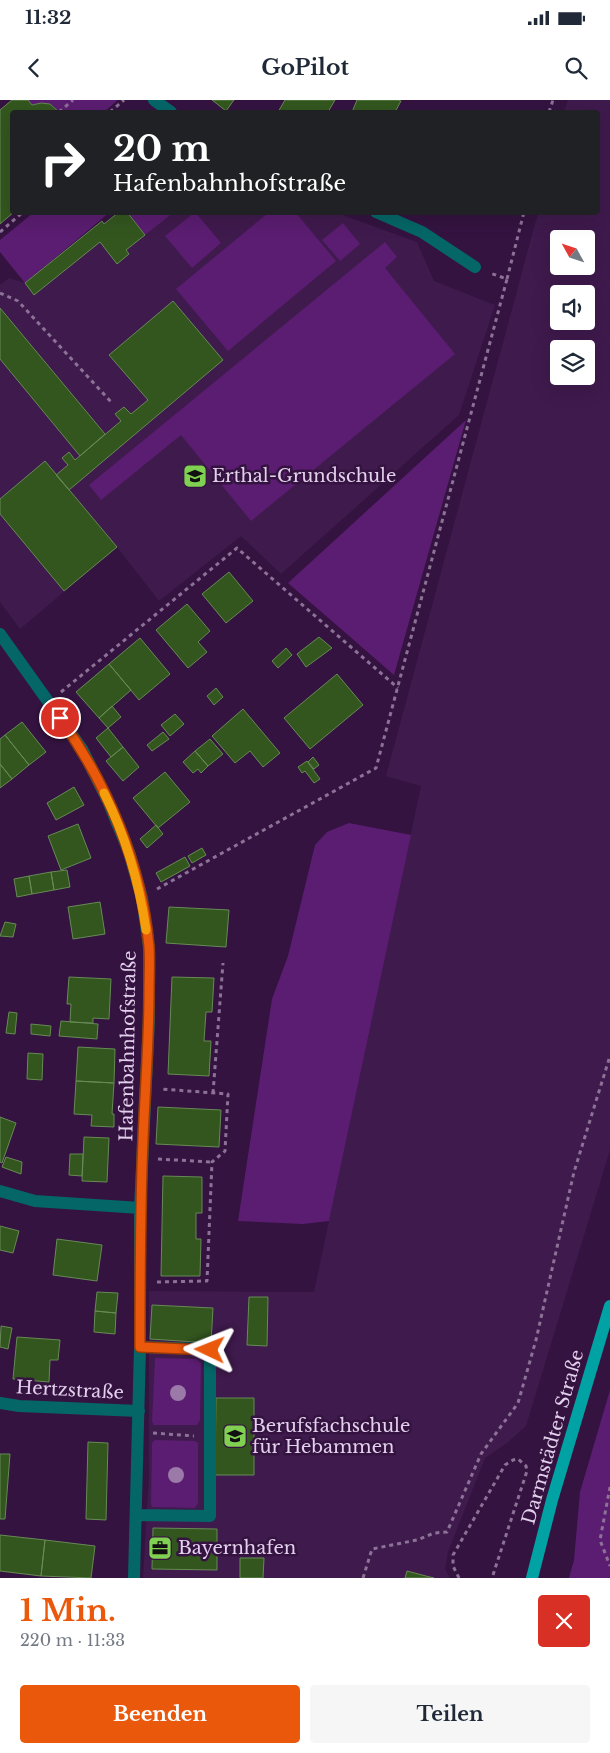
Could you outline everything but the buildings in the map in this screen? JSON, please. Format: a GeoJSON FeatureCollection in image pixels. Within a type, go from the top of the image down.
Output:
{"type":"FeatureCollection","features":[{"type":"Feature","properties":{"kind":"main road","name":"Darmstädter Straße"},"geometry":{"type":"LineString","coordinates":[[532,1578],[552,1500],[610,1306]]}},
{"type":"Feature","properties":{"kind":"street"},"geometry":{"type":"LineString","coordinates":[[154,100],[168,110]]}},
{"type":"Feature","properties":{"kind":"street"},"geometry":{"type":"LineString","coordinates":[[383,215],[422,232],[475,267]]}},
{"type":"Feature","properties":{"kind":"street","name":"Hafenbahnhofstraße"},"geometry":{"type":"LineString","coordinates":[[0,634],[82,750],[108,801],[129,852],[142,898],[149,947],[149,1019],[140,1208],[139,1411],[134,1578]]}},
{"type":"Feature","properties":{"kind":"street"},"geometry":{"type":"LineString","coordinates":[[0,1191],[35,1201],[140,1208]]}},
{"type":"Feature","properties":{"kind":"street"},"geometry":{"type":"LineString","coordinates":[[136,1515],[210,1516],[210,1350],[140,1347]]}},
{"type":"Feature","properties":{"kind":"street","name":"Hertzstraße"},"geometry":{"type":"LineString","coordinates":[[0,1403],[19,1406],[139,1411]]}},
{"type":"Feature","properties":{"kind":"path"},"geometry":{"type":"LineString","coordinates":[[61,110],[73,100]]}},
{"type":"Feature","properties":{"kind":"path"},"geometry":{"type":"LineString","coordinates":[[112,110],[124,100]]}},
{"type":"Feature","properties":{"kind":"path"},"geometry":{"type":"LineString","coordinates":[[0,232],[20,215]]}},
{"type":"Feature","properties":{"kind":"path"},"geometry":{"type":"LineString","coordinates":[[142,898],[376,768],[523,215]]}},
{"type":"Feature","properties":{"kind":"path"},"geometry":{"type":"LineString","coordinates":[[475,267],[507,279]]}},
{"type":"Feature","properties":{"kind":"path"},"geometry":{"type":"LineString","coordinates":[[0,293],[18,301],[113,404]]}},
{"type":"Feature","properties":{"kind":"path"},"geometry":{"type":"LineString","coordinates":[[48,701],[237,548],[398,688]]}},
{"type":"Feature","properties":{"kind":"path"},"geometry":{"type":"LineString","coordinates":[[213,1092],[223,963]]}},
{"type":"Feature","properties":{"kind":"path"},"geometry":{"type":"LineString","coordinates":[[363,1578],[372,1549],[417,1540],[434,1533],[447,1532],[481,1454],[518,1403],[536,1340],[574,1172],[610,1056]]}},
{"type":"Feature","properties":{"kind":"path"},"geometry":{"type":"LineString","coordinates":[[142,1158],[212,1162],[225,1151],[228,1094],[146,1088]]}},
{"type":"Feature","properties":{"kind":"path"},"geometry":{"type":"LineString","coordinates":[[140,1285],[154,1286],[158,1282],[207,1281],[212,1162]]}},
{"type":"Feature","properties":{"kind":"path"},"geometry":{"type":"LineString","coordinates":[[138,1432],[210,1436]]}},
{"type":"Feature","properties":{"kind":"path"},"geometry":{"type":"LineString","coordinates":[[459,1578],[453,1566],[453,1555],[505,1465],[518,1459],[526,1466],[527,1470],[492,1578]]}},
{"type":"Feature","properties":{"kind":"path"},"geometry":{"type":"LineString","coordinates":[[610,1487],[600,1540],[610,1566]]}},
{"type":"Feature","properties":{"kind":"shaded area"},"geometry":{"type":"Polygon","coordinates":[[[28,100],[118,100],[106,110],[57,110],[50,104],[32,105],[28,100]]]}},
{"type":"Feature","properties":{"kind":"shaded area"},"geometry":{"type":"Polygon","coordinates":[[[568,100],[610,100],[610,1150],[526,1426],[507,1443],[485,1458],[448,1552],[445,1569],[450,1578],[143,1578],[149,1477],[149,1291],[314,1292],[421,786],[386,776],[537,215],[600,215],[600,110],[565,110],[568,100]]]}},
{"type":"Feature","properties":{"kind":"shaded area"},"geometry":{"type":"Polygon","coordinates":[[[31,215],[106,215],[25,283],[0,252],[0,240],[31,215]]]}},
{"type":"Feature","properties":{"kind":"shaded area","name":"Erthal-Grundschule"},"geometry":{"type":"Polygon","coordinates":[[[116,215],[129,215],[145,235],[170,215],[343,215],[417,242],[434,281],[495,305],[459,415],[281,574],[241,536],[159,601],[117,547],[20,629],[0,602],[0,285],[9,278],[25,283],[102,221],[105,224],[116,215]]]}},
{"type":"Feature","properties":{"kind":"shaded area"},"geometry":{"type":"Polygon","coordinates":[[[129,215],[170,215],[145,235],[129,215]]]}},
{"type":"Feature","properties":{"kind":"shaded area"},"geometry":{"type":"Polygon","coordinates":[[[191,215],[198,215],[221,243],[192,268],[165,236],[191,215]]]}},
{"type":"Feature","properties":{"kind":"shaded area"},"geometry":{"type":"Polygon","coordinates":[[[266,215],[298,215],[336,261],[228,351],[176,289],[266,215]]]}},
{"type":"Feature","properties":{"kind":"shaded area"},"geometry":{"type":"Polygon","coordinates":[[[343,223],[360,244],[340,261],[322,240],[343,223]]]}},
{"type":"Feature","properties":{"kind":"shaded area"},"geometry":{"type":"Polygon","coordinates":[[[385,242],[397,257],[385,268],[455,354],[251,521],[181,435],[101,500],[89,485],[385,242]]]}},
{"type":"Feature","properties":{"kind":"shaded area"},"geometry":{"type":"Polygon","coordinates":[[[466,420],[394,675],[288,583],[466,420]]]}},
{"type":"Feature","properties":{"kind":"shaded area"},"geometry":{"type":"Polygon","coordinates":[[[349,823],[411,835],[329,1221],[303,1224],[238,1221],[272,999],[288,956],[315,845],[327,832],[349,823]]]}},
{"type":"Feature","properties":{"kind":"shaded area"},"geometry":{"type":"Polygon","coordinates":[[[155,1358],[197,1359],[201,1363],[200,1420],[197,1425],[154,1425],[152,1422],[155,1358]]]}},
{"type":"Feature","properties":{"kind":"shaded area"},"geometry":{"type":"Polygon","coordinates":[[[610,1390],[610,1578],[569,1578],[574,1560],[580,1492],[610,1390]]]}},
{"type":"Feature","properties":{"kind":"shaded area"},"geometry":{"type":"Polygon","coordinates":[[[156,1440],[195,1441],[198,1443],[198,1503],[195,1508],[152,1507],[152,1444],[156,1440]]]}},
{"type":"Feature","properties":{"kind":"slow traffic"},"geometry":{"type":"LineString","coordinates":[[104,793],[129,852],[142,898],[146,930]]}},
{"type":"Feature","properties":{"kind":"place","name":"Erthal-Grundschule"},"geometry":{"type":"Point","coordinates":[195,476]}},
{"type":"Feature","properties":{"kind":"place","name":"Berufsfachschule für Hebammen"},"geometry":{"type":"Point","coordinates":[235,1436]}},
{"type":"Feature","properties":{"kind":"place","name":"Bayernhafen"},"geometry":{"type":"Point","coordinates":[160,1548]}},
{"type":"Feature","properties":{"kind":"route"},"geometry":{"type":"LineString","coordinates":[[60,718],[82,750],[108,801],[129,852],[142,898],[149,947],[149,1019],[140,1208],[140,1347],[210,1350]]}}]}
